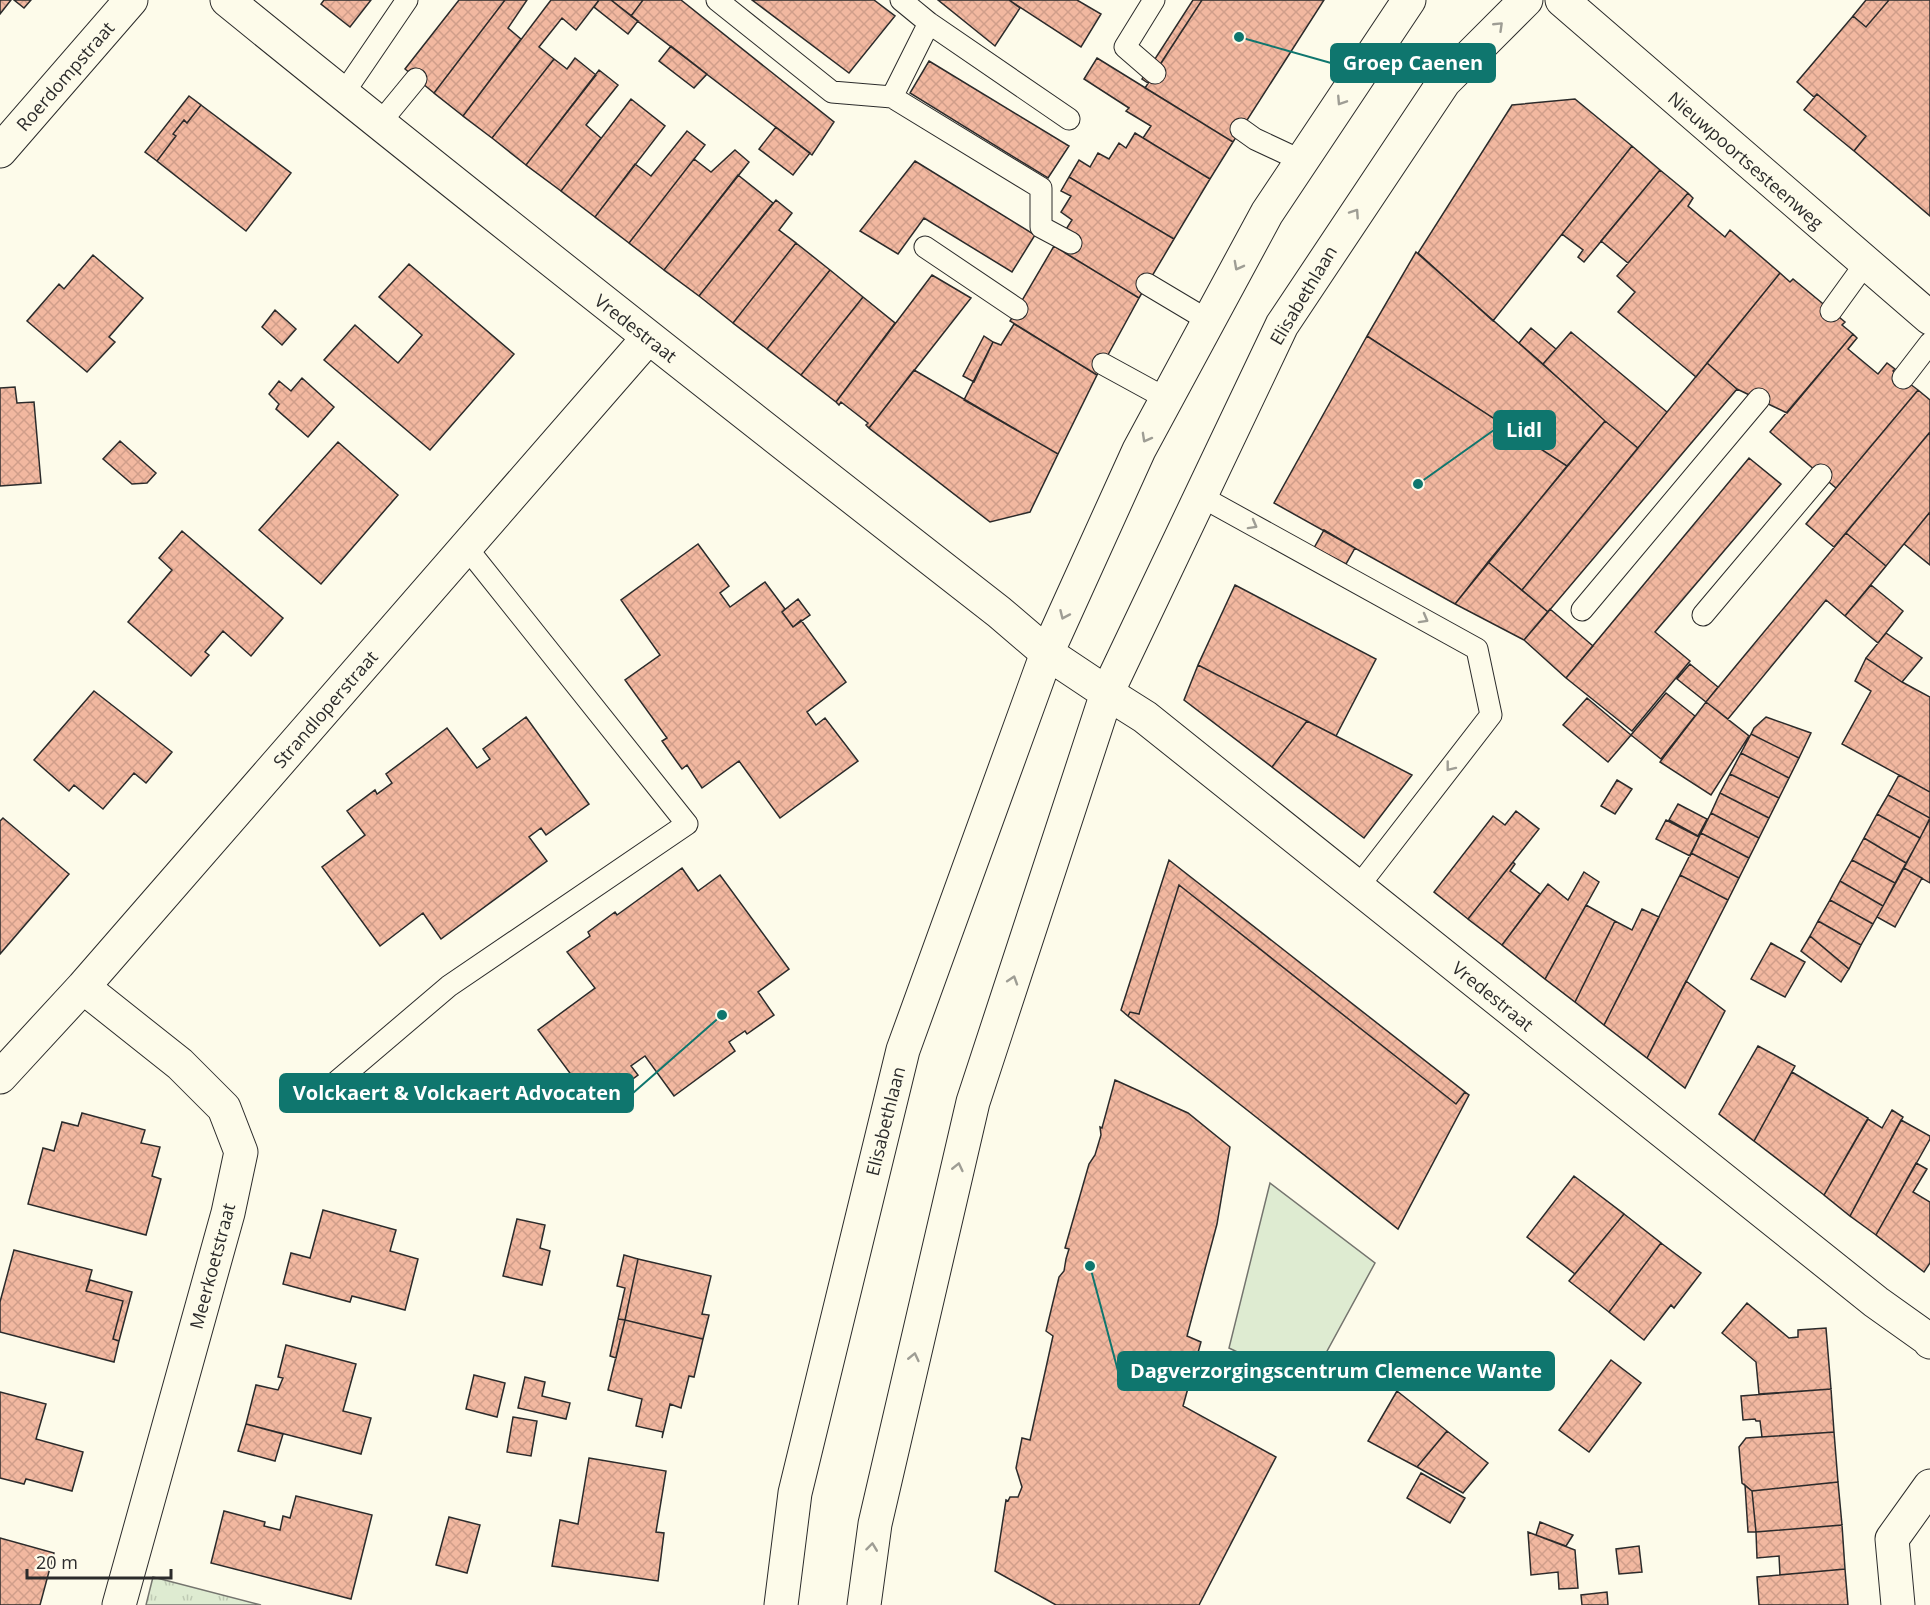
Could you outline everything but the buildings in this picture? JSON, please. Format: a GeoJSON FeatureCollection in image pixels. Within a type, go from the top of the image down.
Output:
{"type":"FeatureCollection","features":[{"type":"Feature","properties":{"kind":"street","name":"Roerdompstraat"},"geometry":{"type":"LineString","coordinates":[[0,151],[130,0]]}},
{"type":"Feature","properties":{"kind":"street","name":"Vredestraat"},"geometry":{"type":"LineString","coordinates":[[227,0],[379,124],[999,612],[1047,653]]}},
{"type":"Feature","properties":{"kind":"street","name":"Elisabethlaan"},"geometry":{"type":"LineString","coordinates":[[782,1605],[795,1493],[903,1050],[1047,653],[1139,450],[1267,213],[1409,0]]}},
{"type":"Feature","properties":{"kind":"street","name":"Elisabethlaan"},"geometry":{"type":"LineString","coordinates":[[864,1605],[875,1524],[973,1102],[1107,693],[1282,325],[1444,82],[1526,0]]}},
{"type":"Feature","properties":{"kind":"street","name":"Nieuwpoortsesteenweg"},"geometry":{"type":"LineString","coordinates":[[1562,0],[1930,318]]}},
{"type":"Feature","properties":{"kind":"street","name":"Strandloperstraat"},"geometry":{"type":"LineString","coordinates":[[0,1077],[83,987],[648,338]]}},
{"type":"Feature","properties":{"kind":"street"},"geometry":{"type":"LineString","coordinates":[[1047,653],[1107,693]]}},
{"type":"Feature","properties":{"kind":"street","name":"Vredestraat"},"geometry":{"type":"LineString","coordinates":[[1107,693],[1145,717],[1876,1302],[1930,1342]]}},
{"type":"Feature","properties":{"kind":"street","name":"Meerkoetstraat"},"geometry":{"type":"LineString","coordinates":[[83,987],[180,1064],[224,1108],[240,1152],[228,1213],[120,1605]]}},
{"type":"Feature","properties":{"kind":"street"},"geometry":{"type":"LineString","coordinates":[[1898,1605],[1892,1539],[1930,1486]]}},
{"type":"Feature","properties":{"kind":"lane"},"geometry":{"type":"LineString","coordinates":[[343,94],[407,0]]}},
{"type":"Feature","properties":{"kind":"lane"},"geometry":{"type":"LineString","coordinates":[[717,0],[832,92],[892,97],[1041,188],[1041,227],[1071,243]]}},
{"type":"Feature","properties":{"kind":"lane"},"geometry":{"type":"LineString","coordinates":[[901,0],[929,23],[1070,119]]}},
{"type":"Feature","properties":{"kind":"lane"},"geometry":{"type":"LineString","coordinates":[[1147,2],[1125,47],[1155,73]]}},
{"type":"Feature","properties":{"kind":"lane"},"geometry":{"type":"LineString","coordinates":[[892,97],[929,23]]}},
{"type":"Feature","properties":{"kind":"lane"},"geometry":{"type":"LineString","coordinates":[[379,124],[416,79]]}},
{"type":"Feature","properties":{"kind":"lane"},"geometry":{"type":"LineString","coordinates":[[1241,129],[1255,139],[1302,161]]}},
{"type":"Feature","properties":{"kind":"lane"},"geometry":{"type":"LineString","coordinates":[[925,247],[1017,309]]}},
{"type":"Feature","properties":{"kind":"lane"},"geometry":{"type":"LineString","coordinates":[[1831,310],[1865,264]]}},
{"type":"Feature","properties":{"kind":"lane"},"geometry":{"type":"LineString","coordinates":[[1147,284],[1209,321]]}},
{"type":"Feature","properties":{"kind":"lane"},"geometry":{"type":"LineString","coordinates":[[1903,378],[1930,343]]}},
{"type":"Feature","properties":{"kind":"lane"},"geometry":{"type":"LineString","coordinates":[[1103,364],[1167,399]]}},
{"type":"Feature","properties":{"kind":"lane"},"geometry":{"type":"LineString","coordinates":[[1582,610],[1759,399]]}},
{"type":"Feature","properties":{"kind":"lane"},"geometry":{"type":"LineString","coordinates":[[1703,615],[1821,475]]}},
{"type":"Feature","properties":{"kind":"lane"},"geometry":{"type":"LineString","coordinates":[[1202,496],[1478,649],[1491,715],[1358,887]]}},
{"type":"Feature","properties":{"kind":"lane"},"geometry":{"type":"LineString","coordinates":[[335,1083],[449,986],[687,824],[466,548]]}},
{"type":"Feature","properties":{"kind":"green space"},"geometry":{"type":"Polygon","coordinates":[[[1270,1183],[1375,1263],[1308,1386],[1229,1348],[1270,1183]]]}},
{"type":"Feature","properties":{"kind":"green space"},"geometry":{"type":"Polygon","coordinates":[[[153,1577],[261,1605],[146,1605],[153,1577]]]}},
{"type":"Feature","properties":{"kind":"place","name":"Groep Caenen"},"geometry":{"type":"Point","coordinates":[1239,37]}},
{"type":"Feature","properties":{"kind":"place","name":"Lidl"},"geometry":{"type":"Point","coordinates":[1418,484]}},
{"type":"Feature","properties":{"kind":"place","name":"Volckaert & Volckaert Advocaten"},"geometry":{"type":"Point","coordinates":[722,1015]}},
{"type":"Feature","properties":{"kind":"place","name":"Dagverzorgingscentrum Clemence Wante"},"geometry":{"type":"Point","coordinates":[1090,1266]}}]}
